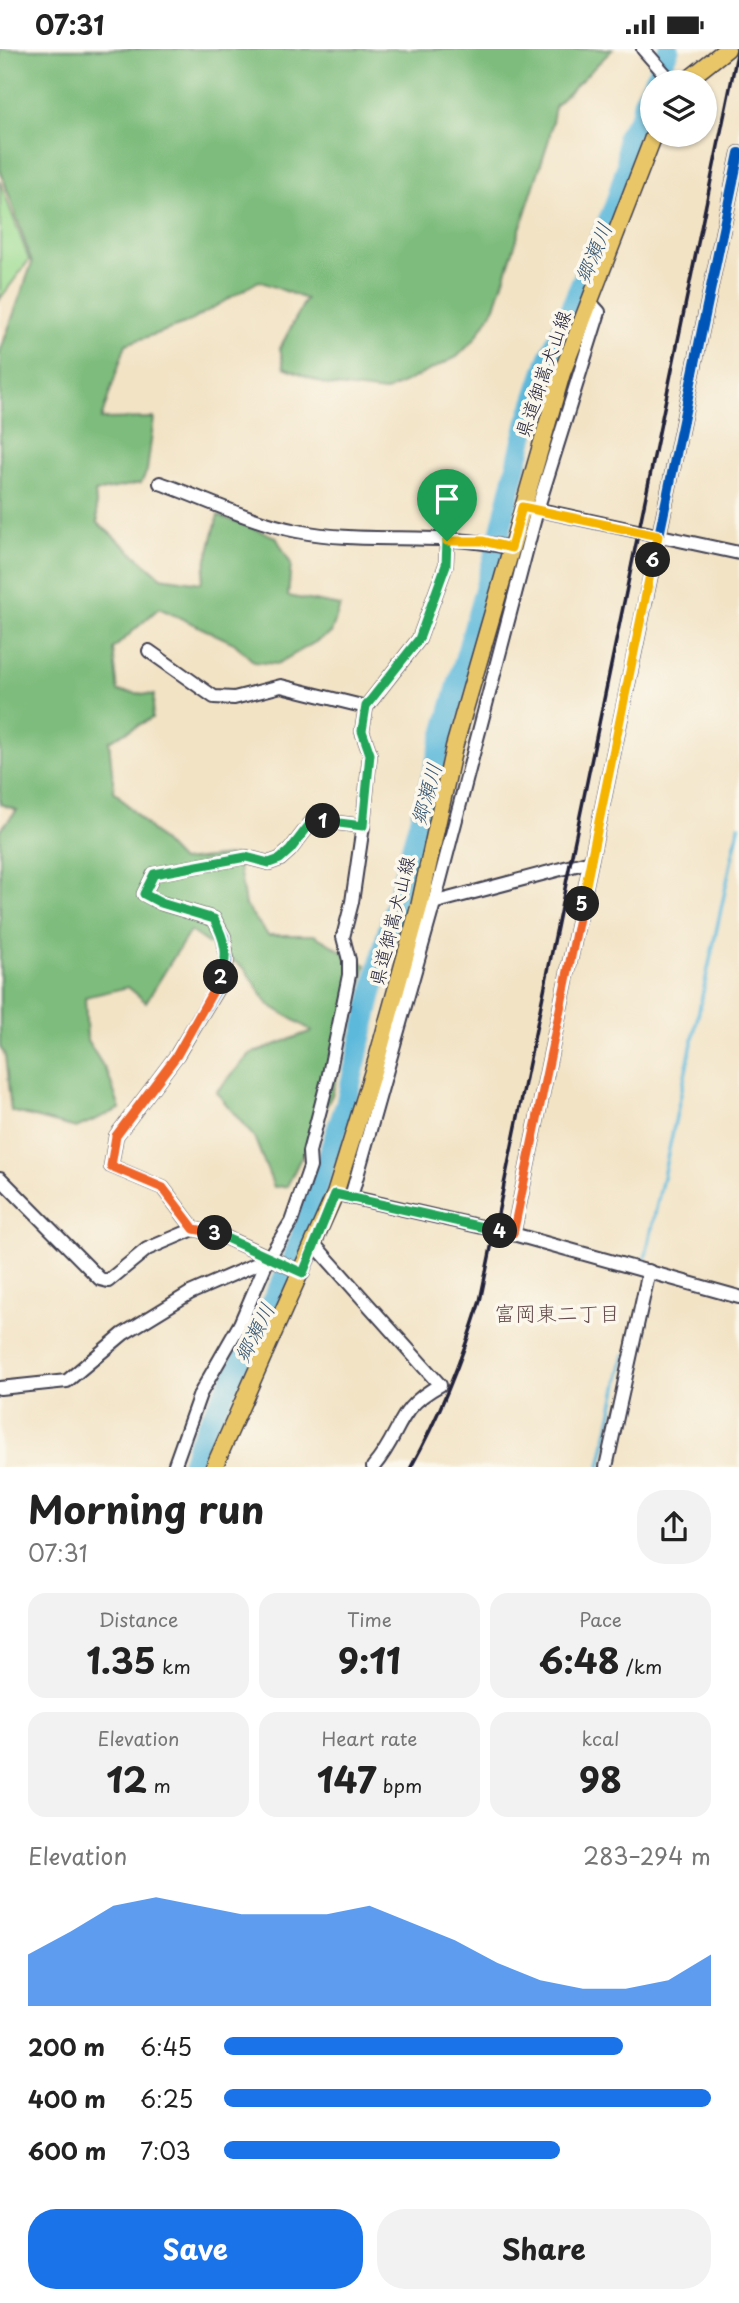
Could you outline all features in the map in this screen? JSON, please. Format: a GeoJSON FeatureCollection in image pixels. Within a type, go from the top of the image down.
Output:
{"type":"FeatureCollection","features":[{"type":"Feature","properties":{"kind":"main road"},"geometry":{"type":"LineString","coordinates":[[700,70],[727,49]]}},
{"type":"Feature","properties":{"kind":"main road","name":"県道御嵩犬山線"},"geometry":{"type":"LineString","coordinates":[[214,1467],[300,1272],[343,1195],[378,1055],[426,905],[454,747],[507,547],[530,508],[562,373],[649,147]]}},
{"type":"Feature","properties":{"kind":"street"},"geometry":{"type":"LineString","coordinates":[[643,49],[660,70]]}},
{"type":"Feature","properties":{"kind":"street"},"geometry":{"type":"LineString","coordinates":[[513,1234],[739,153]]}},
{"type":"Feature","properties":{"kind":"street"},"geometry":{"type":"LineString","coordinates":[[160,483],[296,531],[348,537],[483,541],[507,547]]}},
{"type":"Feature","properties":{"kind":"street"},"geometry":{"type":"LineString","coordinates":[[591,861],[426,905],[530,508],[739,553]]}},
{"type":"Feature","properties":{"kind":"street"},"geometry":{"type":"LineString","coordinates":[[174,1467],[200,1394],[240,1324],[268,1259],[291,1222],[310,1167],[309,1152],[328,1080],[349,975],[349,960],[343,937],[352,902],[363,826],[370,754],[362,731],[366,706],[419,639],[446,565],[447,541]]}},
{"type":"Feature","properties":{"kind":"street"},"geometry":{"type":"LineString","coordinates":[[149,651],[215,697],[233,698],[281,686],[366,706]]}},
{"type":"Feature","properties":{"kind":"street"},"geometry":{"type":"LineString","coordinates":[[194,1229],[163,1188],[111,1166],[116,1136],[177,1055],[218,987],[227,961],[224,937],[214,919],[161,903],[144,894],[154,874],[164,871],[246,857],[269,863],[280,859],[313,820],[363,826]]}},
{"type":"Feature","properties":{"kind":"street"},"geometry":{"type":"LineString","coordinates":[[0,1178],[100,1279],[108,1281],[147,1249],[194,1229],[220,1235],[300,1272]]}},
{"type":"Feature","properties":{"kind":"street"},"geometry":{"type":"LineString","coordinates":[[343,1195],[513,1234],[739,1297]]}},
{"type":"Feature","properties":{"kind":"street"},"geometry":{"type":"LineString","coordinates":[[314,1244],[440,1385],[416,1399],[407,1408],[373,1467]]}},
{"type":"Feature","properties":{"kind":"street"},"geometry":{"type":"LineString","coordinates":[[0,1388],[66,1381],[123,1333],[190,1293],[268,1259]]}},
{"type":"Feature","properties":{"kind":"street"},"geometry":{"type":"LineString","coordinates":[[606,1467],[643,1269]]}},
{"type":"Feature","properties":{"kind":"green space"},"geometry":{"type":"Polygon","coordinates":[[[0,49],[613,49],[555,106],[549,139],[495,307],[474,340],[457,357],[385,392],[327,385],[284,367],[280,348],[306,299],[259,281],[185,324],[126,344],[101,419],[154,418],[147,471],[141,483],[95,492],[98,523],[161,577],[201,583],[218,515],[276,537],[291,564],[288,596],[340,606],[331,633],[277,664],[254,662],[234,643],[159,608],[113,649],[118,691],[154,695],[152,718],[109,741],[114,791],[181,861],[237,855],[245,905],[268,935],[314,935],[366,965],[332,1095],[287,1186],[274,1187],[254,1137],[216,1092],[250,1054],[312,1031],[268,1004],[245,969],[190,931],[146,1002],[128,987],[85,997],[87,1040],[108,1074],[120,1109],[76,1128],[11,1111],[5,1056],[0,1047],[0,830],[17,810],[0,804],[0,352],[32,263],[0,169],[0,49]]]}},
{"type":"Feature","properties":{"kind":"green space"},"geometry":{"type":"Polygon","coordinates":[[[0,181],[29,260],[0,299],[0,181]]]}},
{"type":"Feature","properties":{"kind":"waterway","name":"郷瀬川"},"geometry":{"type":"LineString","coordinates":[[659,70],[669,49]]}},
{"type":"Feature","properties":{"kind":"waterway","name":"郷瀬川"},"geometry":{"type":"LineString","coordinates":[[191,1467],[197,1445],[292,1262],[346,1103],[384,945],[496,549],[527,423],[547,363],[615,205],[627,165],[627,136],[640,116]]}},
{"type":"Feature","properties":{"kind":"waterway"},"geometry":{"type":"LineString","coordinates":[[643,1269],[739,826]]}},
{"type":"Feature","properties":{"kind":"waterway"},"geometry":{"type":"LineString","coordinates":[[600,1467],[624,1355]]}},
{"type":"Feature","properties":{"kind":"railway"},"geometry":{"type":"LineString","coordinates":[[411,1467],[450,1385],[480,1301],[738,49]]}},
{"type":"Feature","properties":{"kind":"cycle path"},"geometry":{"type":"LineString","coordinates":[[513,1234],[739,153]]}},
{"type":"Feature","properties":{"kind":"cycle path"},"geometry":{"type":"LineString","coordinates":[[303,1273],[220,1235],[194,1229],[163,1188],[111,1166],[116,1136],[177,1055],[218,987],[227,961],[224,937],[214,919],[161,903],[144,894],[154,874],[246,857],[269,863],[280,859],[313,820],[363,826],[370,754],[362,731],[366,707],[419,639],[446,565],[447,541]]}},
{"type":"Feature","properties":{"kind":"district","name":"富岡東二丁目"},"geometry":{"type":"Point","coordinates":[557,1314]}},
{"type":"Feature","properties":{"kind":"route"},"geometry":{"type":"LineString","coordinates":[[522,507],[658,536],[513,1234],[335,1194],[303,1273],[220,1235],[194,1229],[163,1188],[111,1166],[116,1136],[177,1055],[218,987],[227,961],[224,937],[214,919],[161,903],[144,894],[154,874],[185,866],[246,857],[269,863],[280,859],[313,820],[363,826],[370,754],[362,731],[366,706],[384,681],[401,665],[429,620],[446,565],[447,541],[483,541],[511,548],[522,507]]}}]}
